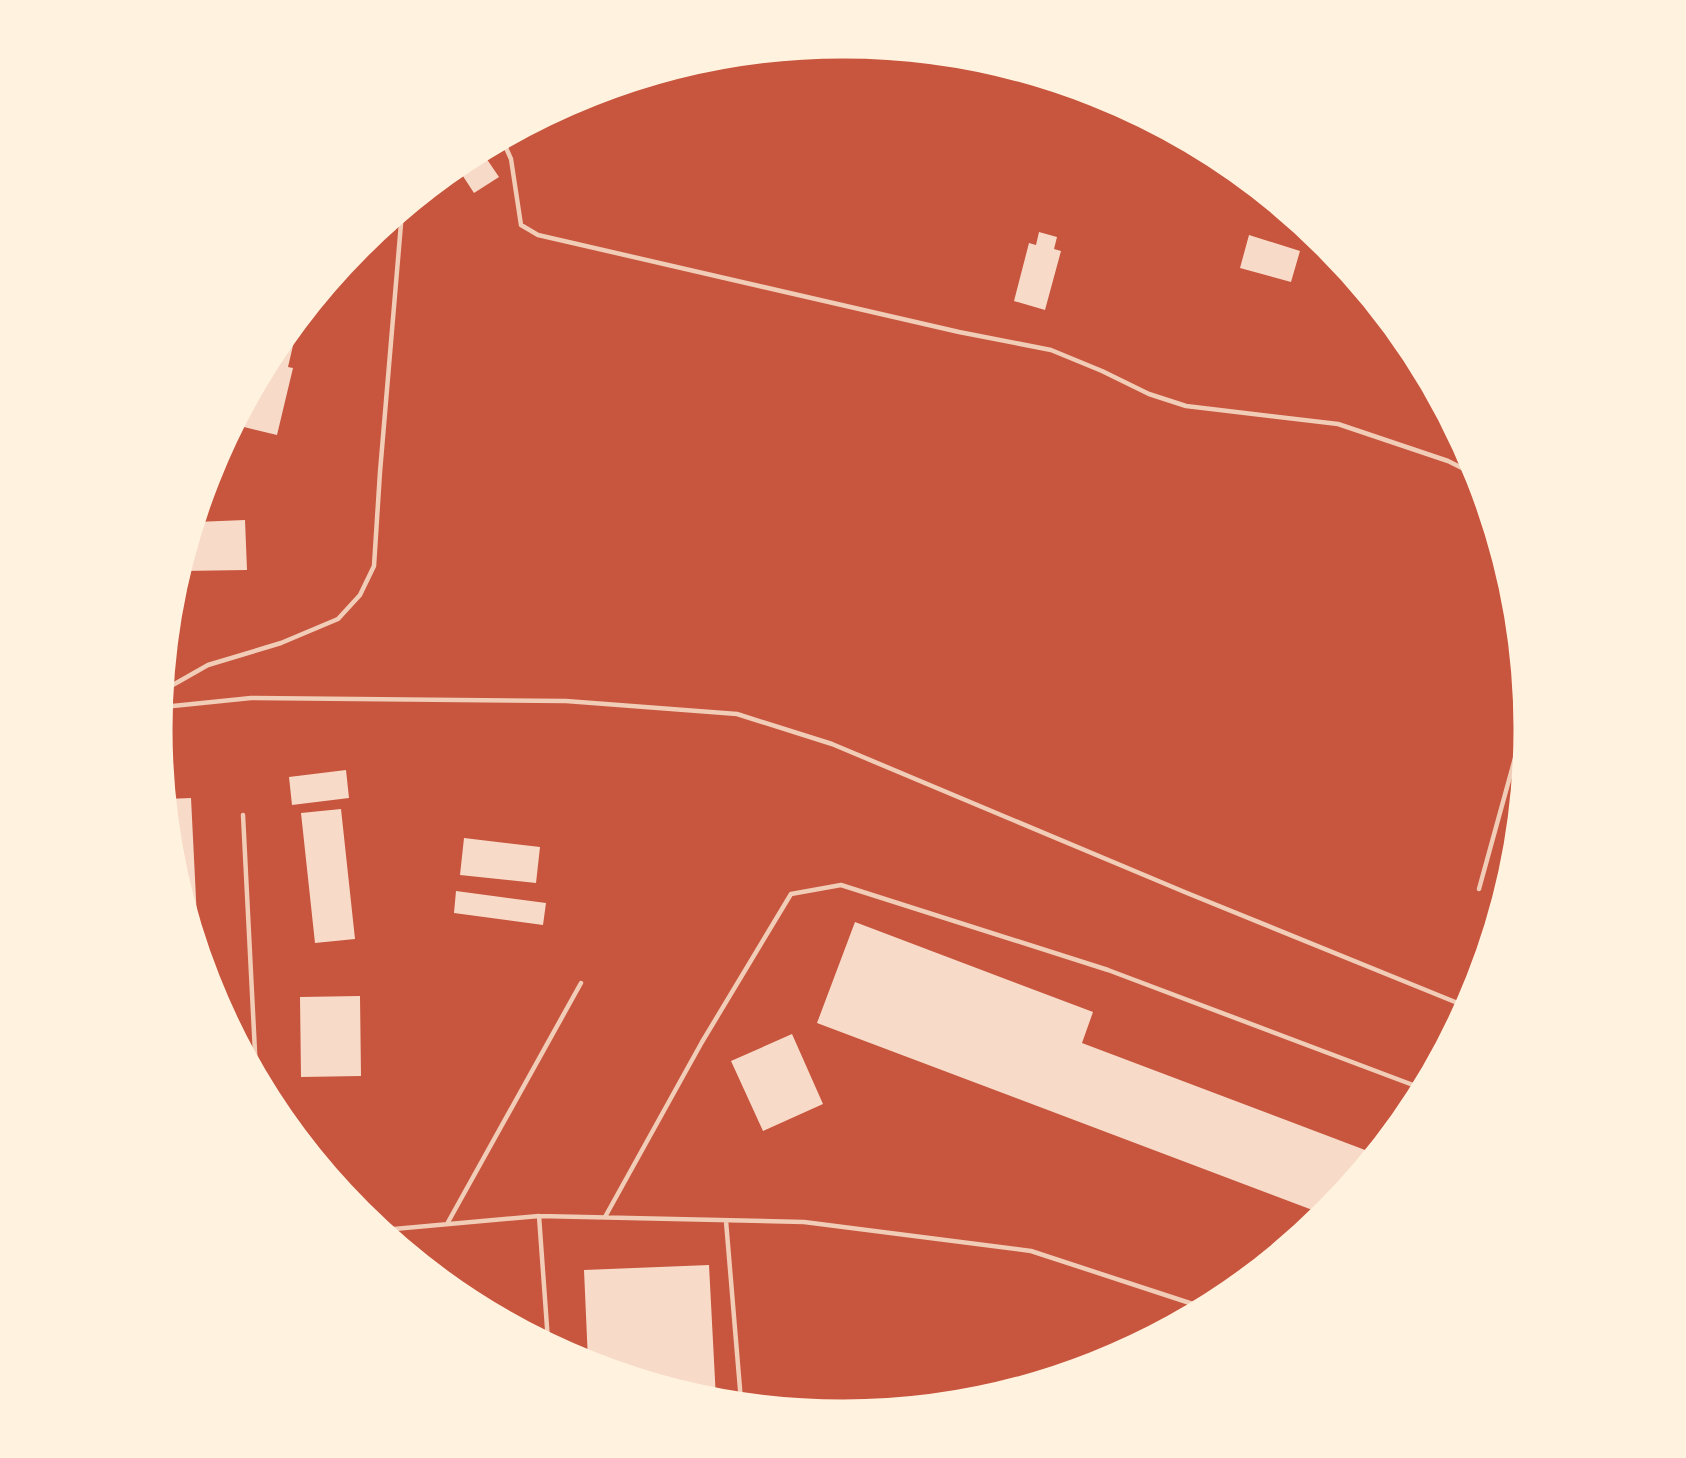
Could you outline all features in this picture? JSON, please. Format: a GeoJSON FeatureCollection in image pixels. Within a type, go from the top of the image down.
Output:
{"type":"FeatureCollection","features":[{"type":"Feature","properties":{"kind":"lane"},"geometry":{"type":"LineString","coordinates":[[505,148],[511,159],[521,225],[538,234],[959,332],[1051,350],[1149,394],[1186,406],[1338,424],[1448,461],[1462,468]]}},
{"type":"Feature","properties":{"kind":"lane"},"geometry":{"type":"LineString","coordinates":[[172,685],[208,665],[281,642],[338,619],[360,595],[374,566],[401,223]]}},
{"type":"Feature","properties":{"kind":"lane"},"geometry":{"type":"LineString","coordinates":[[172,706],[251,698],[531,700],[737,714],[832,744],[1187,893],[1457,1003]]}},
{"type":"Feature","properties":{"kind":"lane"},"geometry":{"type":"LineString","coordinates":[[1479,889],[1514,761]]}},
{"type":"Feature","properties":{"kind":"lane"},"geometry":{"type":"LineString","coordinates":[[243,815],[255,1054]]}},
{"type":"Feature","properties":{"kind":"lane"},"geometry":{"type":"LineString","coordinates":[[605,1217],[702,1042],[791,894],[841,885],[1108,970],[1413,1085]]}},
{"type":"Feature","properties":{"kind":"lane"},"geometry":{"type":"LineString","coordinates":[[447,1224],[581,983]]}},
{"type":"Feature","properties":{"kind":"lane"},"geometry":{"type":"LineString","coordinates":[[538,1216],[547,1333]]}},
{"type":"Feature","properties":{"kind":"lane"},"geometry":{"type":"LineString","coordinates":[[395,1229],[538,1216],[804,1222],[1031,1251],[1191,1303]]}},
{"type":"Feature","properties":{"kind":"lane"},"geometry":{"type":"LineString","coordinates":[[726,1221],[740,1393]]}},
{"type":"Feature","properties":{"kind":"building"},"geometry":{"type":"Polygon","coordinates":[[[487,159],[499,177],[474,193],[463,175],[487,159]]]}},
{"type":"Feature","properties":{"kind":"building"},"geometry":{"type":"Polygon","coordinates":[[[1039,232],[1057,237],[1054,249],[1061,251],[1045,310],[1014,301],[1029,243],[1036,245],[1039,232]]]}},
{"type":"Feature","properties":{"kind":"building"},"geometry":{"type":"Polygon","coordinates":[[[1249,235],[1300,251],[1291,282],[1240,268],[1249,235]]]}},
{"type":"Feature","properties":{"kind":"building"},"geometry":{"type":"Polygon","coordinates":[[[294,343],[288,367],[293,368],[277,435],[243,427],[261,393],[294,343]]]}},
{"type":"Feature","properties":{"kind":"building"},"geometry":{"type":"Polygon","coordinates":[[[245,520],[247,570],[190,571],[204,522],[245,520]]]}},
{"type":"Feature","properties":{"kind":"building"},"geometry":{"type":"Polygon","coordinates":[[[346,770],[349,798],[292,805],[289,777],[346,770]]]}},
{"type":"Feature","properties":{"kind":"building"},"geometry":{"type":"Polygon","coordinates":[[[191,798],[197,912],[184,860],[175,799],[191,798]]]}},
{"type":"Feature","properties":{"kind":"building"},"geometry":{"type":"Polygon","coordinates":[[[341,809],[355,939],[315,943],[301,813],[341,809]]]}},
{"type":"Feature","properties":{"kind":"building"},"geometry":{"type":"Polygon","coordinates":[[[464,838],[540,847],[536,883],[460,875],[464,838]]]}},
{"type":"Feature","properties":{"kind":"building"},"geometry":{"type":"Polygon","coordinates":[[[456,891],[546,903],[543,925],[454,913],[456,891]]]}},
{"type":"Feature","properties":{"kind":"building"},"geometry":{"type":"Polygon","coordinates":[[[855,922],[1093,1012],[1082,1043],[1366,1150],[1312,1210],[817,1023],[855,922]]]}},
{"type":"Feature","properties":{"kind":"building"},"geometry":{"type":"Polygon","coordinates":[[[360,996],[361,1076],[301,1077],[300,997],[360,996]]]}},
{"type":"Feature","properties":{"kind":"building"},"geometry":{"type":"Polygon","coordinates":[[[792,1034],[823,1104],[763,1131],[731,1061],[792,1034]]]}},
{"type":"Feature","properties":{"kind":"building"},"geometry":{"type":"Polygon","coordinates":[[[709,1265],[715,1389],[669,1378],[588,1351],[584,1270],[709,1265]]]}}]}
